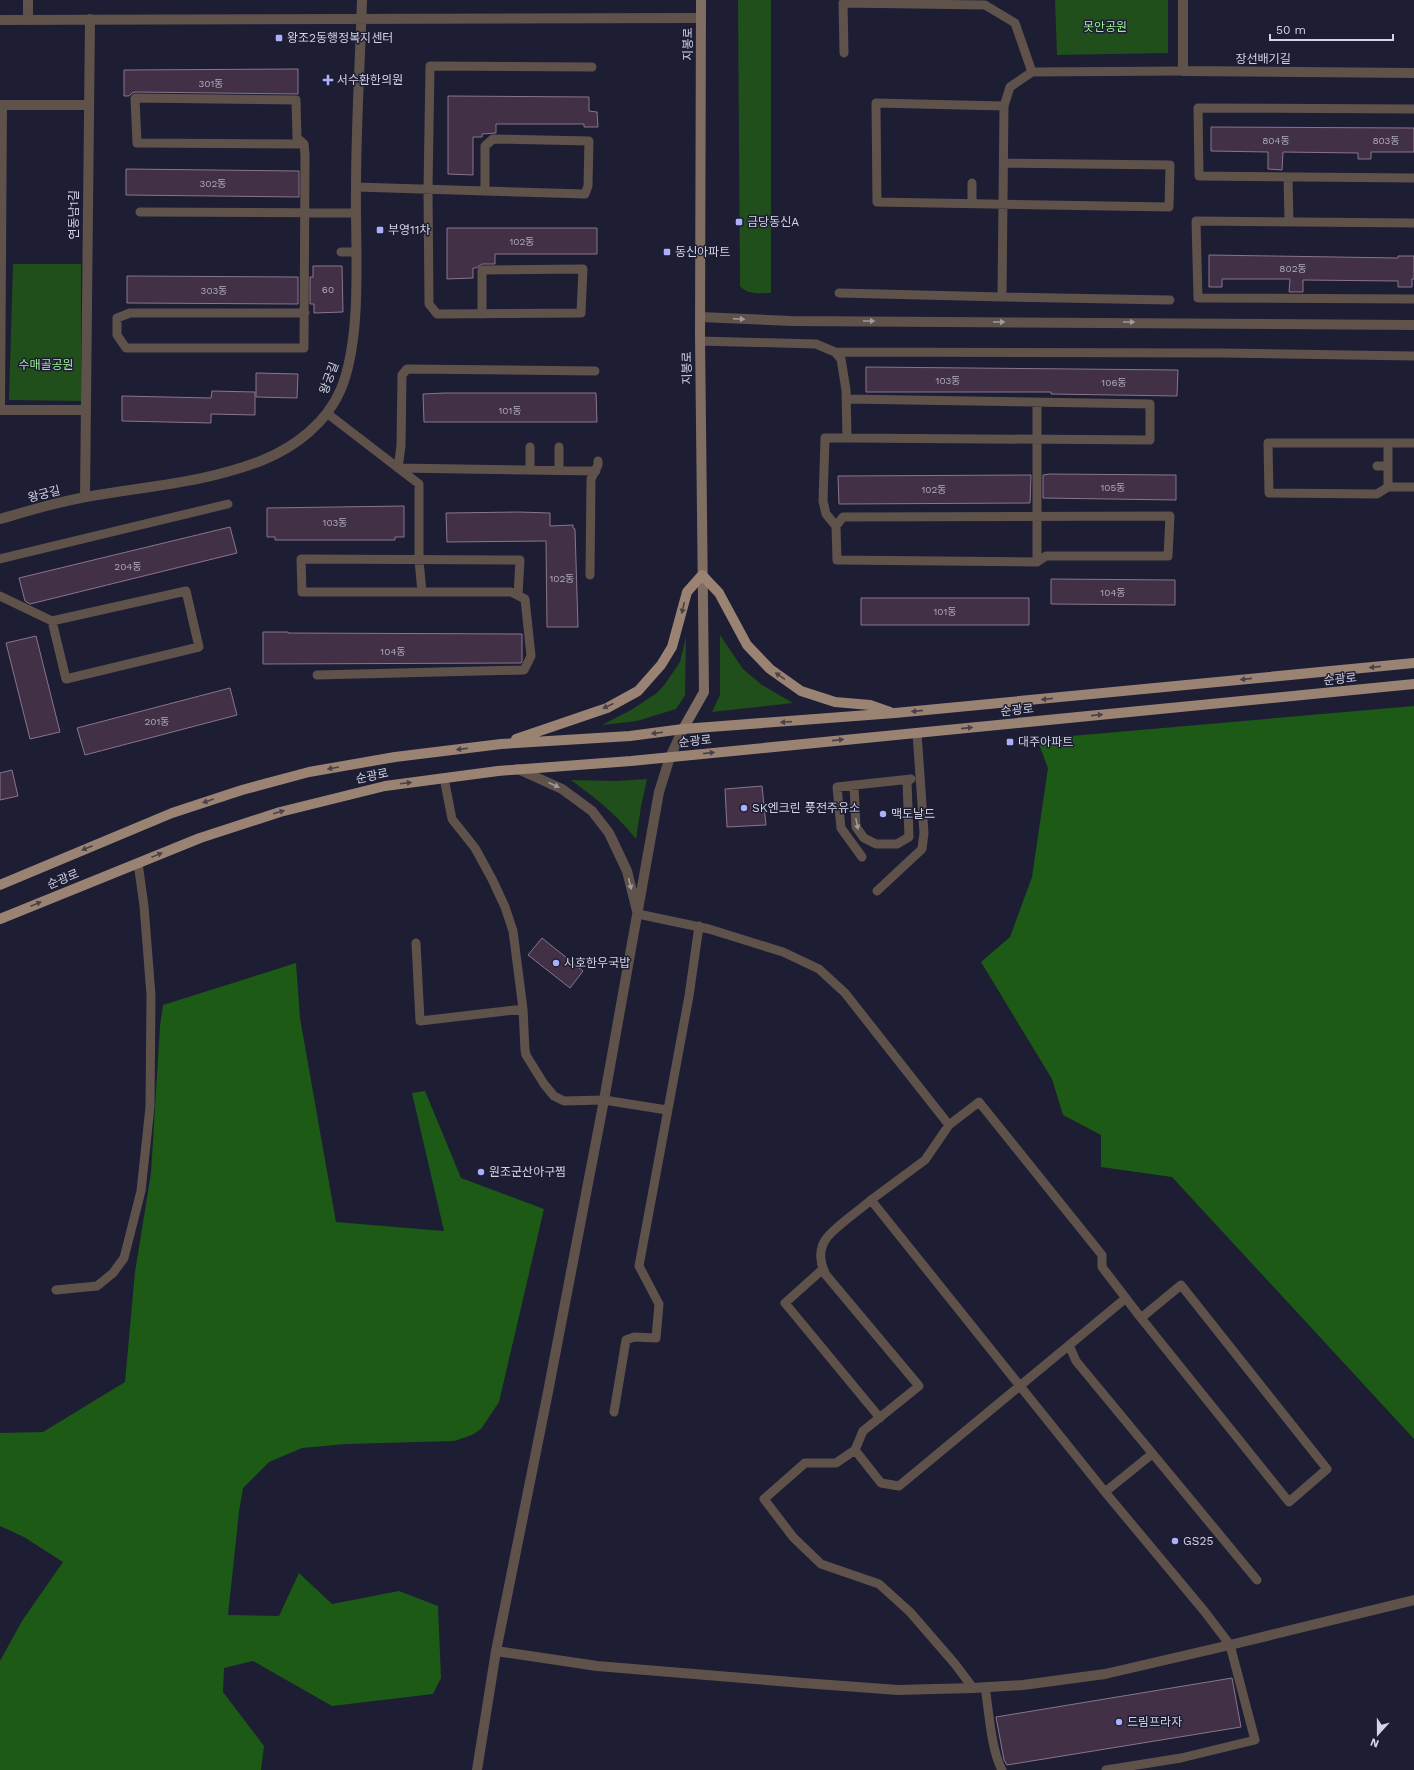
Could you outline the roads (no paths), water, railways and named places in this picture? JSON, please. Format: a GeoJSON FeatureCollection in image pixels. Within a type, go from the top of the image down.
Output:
{"type":"FeatureCollection","features":[{"type":"Feature","properties":{"kind":"main road","name":"지봉로"},"geometry":{"type":"LineString","coordinates":[[683,729],[704,692],[700,341],[701,0]]}},
{"type":"Feature","properties":{"kind":"main road"},"geometry":{"type":"LineString","coordinates":[[501,744],[607,708],[638,691],[661,665],[672,647],[687,592],[702,575],[719,593],[747,646],[770,669],[801,691],[835,702],[870,705],[895,713]]}},
{"type":"Feature","properties":{"kind":"main road","name":"순광로"},"geometry":{"type":"LineString","coordinates":[[0,885],[172,813],[242,790],[309,772],[395,757],[501,744],[630,736],[683,729],[895,713],[1414,663]]}},
{"type":"Feature","properties":{"kind":"main road","name":"순광로"},"geometry":{"type":"LineString","coordinates":[[0,919],[200,838],[280,812],[385,786],[518,770],[670,757],[1414,684]]}},
{"type":"Feature","properties":{"kind":"street"},"geometry":{"type":"LineString","coordinates":[[28,0],[28,20]]}},
{"type":"Feature","properties":{"kind":"street","name":"왕궁길"},"geometry":{"type":"LineString","coordinates":[[0,519],[85,497],[203,479],[246,467],[266,459],[295,443],[328,414],[341,388],[348,365],[355,310],[356,186],[362,0]]}},
{"type":"Feature","properties":{"kind":"street"},"geometry":{"type":"LineString","coordinates":[[1183,0],[1183,71]]}},
{"type":"Feature","properties":{"kind":"street"},"geometry":{"type":"LineString","coordinates":[[0,20],[701,18]]}},
{"type":"Feature","properties":{"kind":"street","name":"연동남1길"},"geometry":{"type":"LineString","coordinates":[[85,497],[90,20]]}},
{"type":"Feature","properties":{"kind":"street","name":"장선배기길"},"geometry":{"type":"LineString","coordinates":[[1183,71],[1414,73]]}},
{"type":"Feature","properties":{"kind":"street"},"geometry":{"type":"LineString","coordinates":[[85,410],[0,410],[1,106],[88,105]]}},
{"type":"Feature","properties":{"kind":"street"},"geometry":{"type":"LineString","coordinates":[[700,317],[792,321],[1414,325]]}},
{"type":"Feature","properties":{"kind":"street"},"geometry":{"type":"LineString","coordinates":[[477,1770],[496,1651],[548,1392],[604,1100],[659,792],[670,757],[683,729]]}},
{"type":"Feature","properties":{"kind":"street"},"geometry":{"type":"LineString","coordinates":[[518,770],[562,788],[592,811],[609,833],[627,871],[638,914]]}},
{"type":"Feature","properties":{"kind":"street"},"geometry":{"type":"LineString","coordinates":[[496,1651],[597,1666],[803,1683],[898,1690],[973,1688],[1023,1685],[1105,1674],[1414,1600]]}},
{"type":"Feature","properties":{"kind":"lane"},"geometry":{"type":"LineString","coordinates":[[844,53],[843,3],[985,5],[1015,23],[1032,72]]}},
{"type":"Feature","properties":{"kind":"lane"},"geometry":{"type":"LineString","coordinates":[[482,314],[482,270],[582,269],[581,313],[482,314],[437,314],[429,304],[428,189],[430,66],[592,67]]}},
{"type":"Feature","properties":{"kind":"lane"},"geometry":{"type":"LineString","coordinates":[[1002,297],[1004,106],[1010,87],[1032,72],[1183,71]]}},
{"type":"Feature","properties":{"kind":"lane"},"geometry":{"type":"LineString","coordinates":[[304,144],[137,143],[135,98],[296,100],[297,138],[304,144],[306,155],[305,313],[304,348],[126,348],[116,335],[118,318],[130,313],[305,313]]}},
{"type":"Feature","properties":{"kind":"lane"},"geometry":{"type":"LineString","coordinates":[[1004,106],[876,103],[877,202],[1169,207],[1170,165],[1004,163]]}},
{"type":"Feature","properties":{"kind":"lane"},"geometry":{"type":"LineString","coordinates":[[1414,109],[1198,108],[1199,176],[1414,178]]}},
{"type":"Feature","properties":{"kind":"lane"},"geometry":{"type":"LineString","coordinates":[[356,186],[428,189],[485,191],[584,194],[588,186],[589,141],[493,139],[485,146],[485,191]]}},
{"type":"Feature","properties":{"kind":"lane"},"geometry":{"type":"LineString","coordinates":[[1288,177],[1289,222]]}},
{"type":"Feature","properties":{"kind":"lane"},"geometry":{"type":"LineString","coordinates":[[972,184],[972,203]]}},
{"type":"Feature","properties":{"kind":"lane"},"geometry":{"type":"LineString","coordinates":[[140,212],[356,213]]}},
{"type":"Feature","properties":{"kind":"lane"},"geometry":{"type":"LineString","coordinates":[[1414,222],[1196,221],[1198,298],[1414,299]]}},
{"type":"Feature","properties":{"kind":"lane"},"geometry":{"type":"LineString","coordinates":[[341,252],[356,252]]}},
{"type":"Feature","properties":{"kind":"lane"},"geometry":{"type":"LineString","coordinates":[[839,294],[1170,300]]}},
{"type":"Feature","properties":{"kind":"lane"},"geometry":{"type":"LineString","coordinates":[[700,341],[816,344],[835,352],[1215,353],[1414,356]]}},
{"type":"Feature","properties":{"kind":"lane"},"geometry":{"type":"LineString","coordinates":[[835,352],[841,359],[846,399],[847,438]]}},
{"type":"Feature","properties":{"kind":"lane"},"geometry":{"type":"LineString","coordinates":[[398,468],[401,446],[402,375],[407,370],[595,371]]}},
{"type":"Feature","properties":{"kind":"lane"},"geometry":{"type":"LineString","coordinates":[[836,526],[843,517],[1170,516],[1168,556],[1046,556],[1037,562],[838,560],[836,526],[826,514],[823,501],[825,438],[1150,440],[1150,404],[846,399]]}},
{"type":"Feature","properties":{"kind":"lane"},"geometry":{"type":"LineString","coordinates":[[1037,402],[1037,562]]}},
{"type":"Feature","properties":{"kind":"lane"},"geometry":{"type":"LineString","coordinates":[[328,414],[420,484],[419,560],[422,592]]}},
{"type":"Feature","properties":{"kind":"lane"},"geometry":{"type":"LineString","coordinates":[[1414,443],[1268,443],[1269,493],[1377,494],[1388,487],[1414,487]]}},
{"type":"Feature","properties":{"kind":"lane"},"geometry":{"type":"LineString","coordinates":[[1388,443],[1388,487]]}},
{"type":"Feature","properties":{"kind":"lane"},"geometry":{"type":"LineString","coordinates":[[530,447],[530,470]]}},
{"type":"Feature","properties":{"kind":"lane"},"geometry":{"type":"LineString","coordinates":[[559,447],[559,470]]}},
{"type":"Feature","properties":{"kind":"lane"},"geometry":{"type":"LineString","coordinates":[[590,575],[591,479],[596,471],[598,461]]}},
{"type":"Feature","properties":{"kind":"lane"},"geometry":{"type":"LineString","coordinates":[[1377,466],[1388,466]]}},
{"type":"Feature","properties":{"kind":"lane"},"geometry":{"type":"LineString","coordinates":[[398,468],[596,471]]}},
{"type":"Feature","properties":{"kind":"lane"},"geometry":{"type":"LineString","coordinates":[[0,559],[228,504]]}},
{"type":"Feature","properties":{"kind":"lane"},"geometry":{"type":"LineString","coordinates":[[317,675],[524,670],[531,656],[525,599],[511,592],[302,592],[301,559],[520,560],[518,595]]}},
{"type":"Feature","properties":{"kind":"lane"},"geometry":{"type":"LineString","coordinates":[[0,596],[52,621],[186,591],[199,647],[66,679],[52,621]]}},
{"type":"Feature","properties":{"kind":"lane"},"geometry":{"type":"LineString","coordinates":[[877,891],[922,849],[924,833],[917,733]]}},
{"type":"Feature","properties":{"kind":"lane"},"geometry":{"type":"LineString","coordinates":[[444,778],[452,819],[475,848],[492,879],[514,930],[523,1009],[526,1055],[544,1084],[554,1096],[564,1101],[604,1100],[667,1110]]}},
{"type":"Feature","properties":{"kind":"lane"},"geometry":{"type":"LineString","coordinates":[[862,857],[841,828],[837,786],[920,778]]}},
{"type":"Feature","properties":{"kind":"lane"},"geometry":{"type":"LineString","coordinates":[[854,785],[856,827],[864,838],[876,844],[897,844],[909,838],[907,780]]}},
{"type":"Feature","properties":{"kind":"lane"},"geometry":{"type":"LineString","coordinates":[[56,1290],[97,1286],[113,1273],[124,1258],[141,1191],[150,1107],[151,995],[144,906],[138,863]]}},
{"type":"Feature","properties":{"kind":"lane"},"geometry":{"type":"LineString","coordinates":[[638,914],[699,926],[783,952],[819,969],[845,993],[949,1125]]}},
{"type":"Feature","properties":{"kind":"lane"},"geometry":{"type":"LineString","coordinates":[[614,1412],[626,1340],[634,1337],[656,1338],[659,1304],[638,1266],[689,996],[699,926]]}},
{"type":"Feature","properties":{"kind":"lane"},"geometry":{"type":"LineString","coordinates":[[416,943],[420,1021],[523,1009]]}},
{"type":"Feature","properties":{"kind":"lane"},"geometry":{"type":"LineString","coordinates":[[973,1688],[910,1612],[879,1584],[821,1564],[793,1536],[764,1499],[805,1463],[836,1463],[855,1450],[863,1432],[919,1386],[826,1275],[821,1262],[821,1253],[825,1239],[872,1200],[925,1160],[949,1125],[980,1102],[1102,1255],[1102,1267],[1141,1318],[1289,1502],[1327,1469],[1181,1285],[1141,1318]]}},
{"type":"Feature","properties":{"kind":"lane"},"geometry":{"type":"LineString","coordinates":[[872,1200],[1106,1492],[1205,1612],[1230,1645],[1255,1740],[1181,1758],[1106,1770]]}},
{"type":"Feature","properties":{"kind":"lane"},"geometry":{"type":"LineString","coordinates":[[823,1269],[785,1303],[880,1418]]}},
{"type":"Feature","properties":{"kind":"lane"},"geometry":{"type":"LineString","coordinates":[[855,1450],[882,1483],[898,1486],[1126,1298]]}},
{"type":"Feature","properties":{"kind":"lane"},"geometry":{"type":"LineString","coordinates":[[1069,1345],[1076,1362],[1256,1580]]}},
{"type":"Feature","properties":{"kind":"lane"},"geometry":{"type":"LineString","coordinates":[[1106,1492],[1152,1454]]}},
{"type":"Feature","properties":{"kind":"lane"},"geometry":{"type":"LineString","coordinates":[[985,1687],[992,1736],[999,1765],[1002,1770]]}},
{"type":"Feature","properties":{"kind":"place","name":"왕조2동행정복지센터"},"geometry":{"type":"Point","coordinates":[279,38]}},
{"type":"Feature","properties":{"kind":"place","name":"서수환한의원"},"geometry":{"type":"Point","coordinates":[328,80]}},
{"type":"Feature","properties":{"kind":"place","name":"금당동신A"},"geometry":{"type":"Point","coordinates":[739,222]}},
{"type":"Feature","properties":{"kind":"place","name":"부영11차"},"geometry":{"type":"Point","coordinates":[380,230]}},
{"type":"Feature","properties":{"kind":"place","name":"동신아파트"},"geometry":{"type":"Point","coordinates":[667,252]}},
{"type":"Feature","properties":{"kind":"place","name":"대주아파트"},"geometry":{"type":"Point","coordinates":[1010,742]}},
{"type":"Feature","properties":{"kind":"place","name":"SK엔크린 풍전주유소"},"geometry":{"type":"Point","coordinates":[744,808]}},
{"type":"Feature","properties":{"kind":"place","name":"맥도날드"},"geometry":{"type":"Point","coordinates":[883,814]}},
{"type":"Feature","properties":{"kind":"place","name":"시호한우국밥"},"geometry":{"type":"Point","coordinates":[556,963]}},
{"type":"Feature","properties":{"kind":"place","name":"원조군산아구찜"},"geometry":{"type":"Point","coordinates":[481,1172]}},
{"type":"Feature","properties":{"kind":"place","name":"GS25"},"geometry":{"type":"Point","coordinates":[1175,1541]}},
{"type":"Feature","properties":{"kind":"place","name":"드림프라자"},"geometry":{"type":"Point","coordinates":[1119,1722]}},
{"type":"Feature","properties":{"kind":"park label","name":"못안공원"},"geometry":{"type":"Point","coordinates":[1105,27]}},
{"type":"Feature","properties":{"kind":"park label","name":"수매골공원"},"geometry":{"type":"Point","coordinates":[46,365]}}]}
